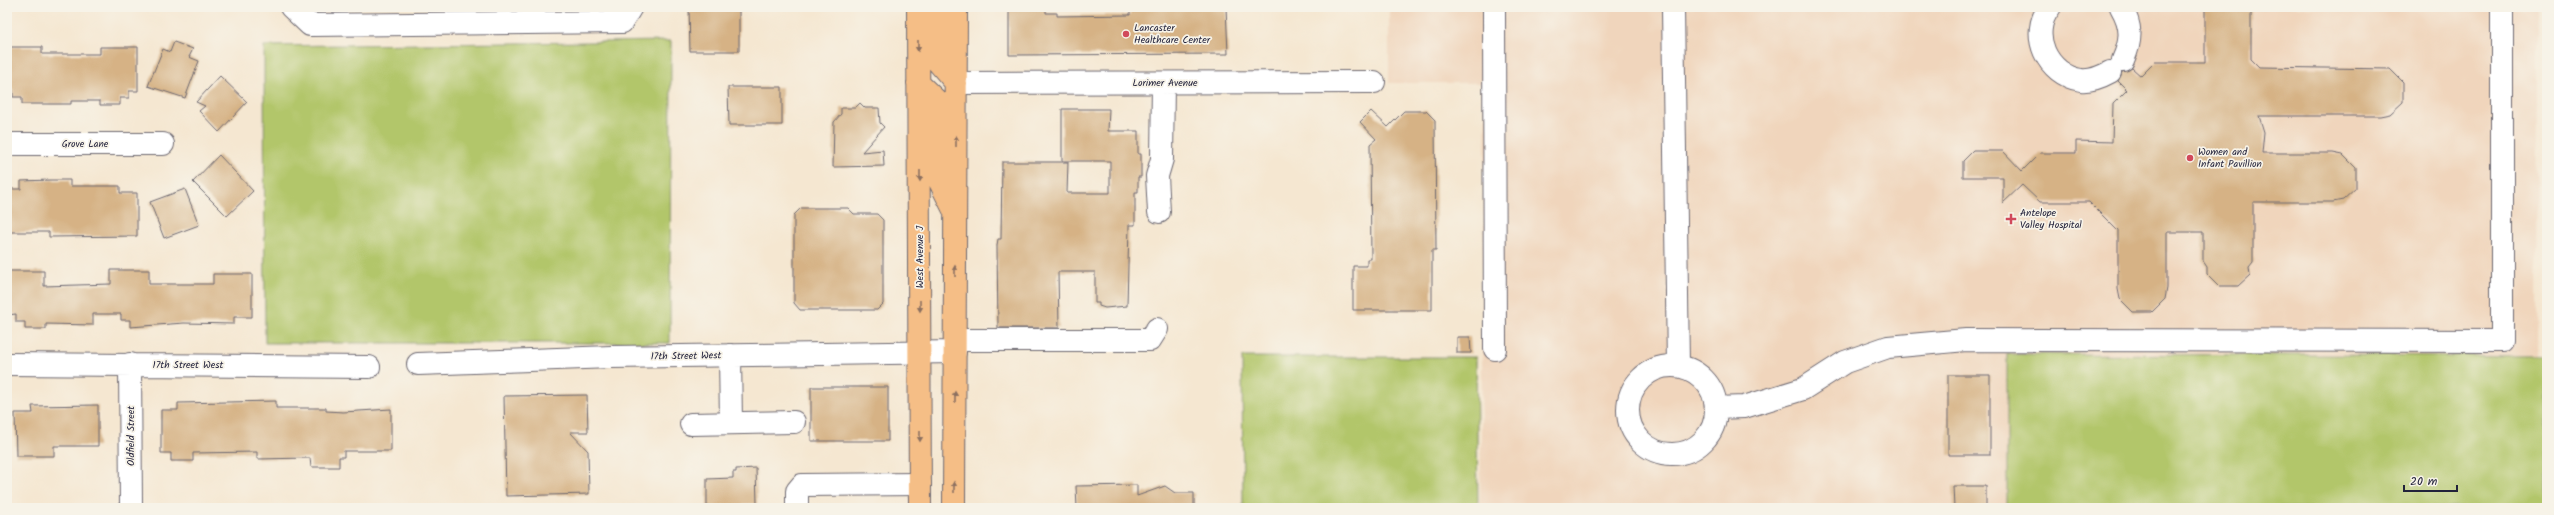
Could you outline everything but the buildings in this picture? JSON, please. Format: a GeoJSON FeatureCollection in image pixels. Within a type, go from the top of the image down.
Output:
{"type":"FeatureCollection","features":[{"type":"Feature","properties":{"kind":"main road","name":"West Avenue J"},"geometry":{"type":"LineString","coordinates":[[918,7],[920,508]]}},
{"type":"Feature","properties":{"kind":"main road"},"geometry":{"type":"LineString","coordinates":[[939,7],[938,62],[956,83]]}},
{"type":"Feature","properties":{"kind":"main road"},"geometry":{"type":"LineString","coordinates":[[954,508],[956,7]]}},
{"type":"Feature","properties":{"kind":"main road"},"geometry":{"type":"LineString","coordinates":[[918,83],[940,104],[940,182],[956,212]]}},
{"type":"Feature","properties":{"kind":"street"},"geometry":{"type":"LineString","coordinates":[[291,7],[310,25],[317,25],[622,22],[631,7]]}},
{"type":"Feature","properties":{"kind":"street"},"geometry":{"type":"LineString","coordinates":[[1494,7],[1495,349]]}},
{"type":"Feature","properties":{"kind":"street"},"geometry":{"type":"LineString","coordinates":[[1673,7],[1678,366]]}},
{"type":"Feature","properties":{"kind":"street"},"geometry":{"type":"LineString","coordinates":[[2050,7],[2041,26],[2041,42],[2045,56],[2054,68],[2067,76],[2082,80],[2097,79],[2117,66],[2129,47],[2130,32],[2128,18],[2121,7]]}},
{"type":"Feature","properties":{"kind":"street"},"geometry":{"type":"LineString","coordinates":[[1716,408],[1744,407],[1803,389],[1845,362],[1888,347],[1966,340],[2502,341],[2502,7]]}},
{"type":"Feature","properties":{"kind":"street","name":"Lorimer Avenue"},"geometry":{"type":"LineString","coordinates":[[956,83],[1374,82]]}},
{"type":"Feature","properties":{"kind":"street"},"geometry":{"type":"LineString","coordinates":[[1159,212],[1157,176],[1162,159],[1163,83]]}},
{"type":"Feature","properties":{"kind":"street","name":"Grove Lane"},"geometry":{"type":"LineString","coordinates":[[7,144],[163,144]]}},
{"type":"Feature","properties":{"kind":"street","name":"17th Street West"},"geometry":{"type":"LineString","coordinates":[[418,364],[611,357],[920,353],[955,346],[1150,340],[1157,329]]}},
{"type":"Feature","properties":{"kind":"street"},"geometry":{"type":"LineString","coordinates":[[730,355],[731,423]]}},
{"type":"Feature","properties":{"kind":"street","name":"17th Street West"},"geometry":{"type":"LineString","coordinates":[[7,364],[369,367]]}},
{"type":"Feature","properties":{"kind":"street","name":"Oldfield Street"},"geometry":{"type":"LineString","coordinates":[[130,364],[131,508]]}},
{"type":"Feature","properties":{"kind":"street"},"geometry":{"type":"LineString","coordinates":[[1678,366],[1697,373],[1704,380],[1710,388],[1716,408],[1716,418],[1710,433],[1699,445],[1690,451],[1670,455],[1649,448],[1641,442],[1630,424],[1628,413],[1632,391],[1646,374],[1656,369],[1678,366]]}},
{"type":"Feature","properties":{"kind":"street"},"geometry":{"type":"LineString","coordinates":[[691,424],[794,422]]}},
{"type":"Feature","properties":{"kind":"street"},"geometry":{"type":"LineString","coordinates":[[798,506],[798,491],[802,485],[920,484]]}},
{"type":"Feature","properties":{"kind":"shaded area","name":"Antelope Valley Hospital"},"geometry":{"type":"Polygon","coordinates":[[[1389,7],[2538,7],[2537,356],[2007,354],[2007,508],[1480,508],[1486,83],[1389,83],[1389,7]]]}},
{"type":"Feature","properties":{"kind":"green space"},"geometry":{"type":"Polygon","coordinates":[[[671,41],[670,343],[265,343],[264,46],[671,41]]]}},
{"type":"Feature","properties":{"kind":"green space"},"geometry":{"type":"Polygon","coordinates":[[[2007,354],[2547,356],[2547,508],[2007,508],[2007,354]]]}},
{"type":"Feature","properties":{"kind":"green space"},"geometry":{"type":"Polygon","coordinates":[[[1242,357],[1476,357],[1478,508],[1243,508],[1242,357]]]}},
{"type":"Feature","properties":{"kind":"place","name":"Lancaster Healthcare Center"},"geometry":{"type":"Point","coordinates":[1126,34]}},
{"type":"Feature","properties":{"kind":"place","name":"Women and Infant Pavillion"},"geometry":{"type":"Point","coordinates":[2190,158]}},
{"type":"Feature","properties":{"kind":"place","name":"Antelope Valley Hospital"},"geometry":{"type":"Point","coordinates":[2011,219]}}]}
